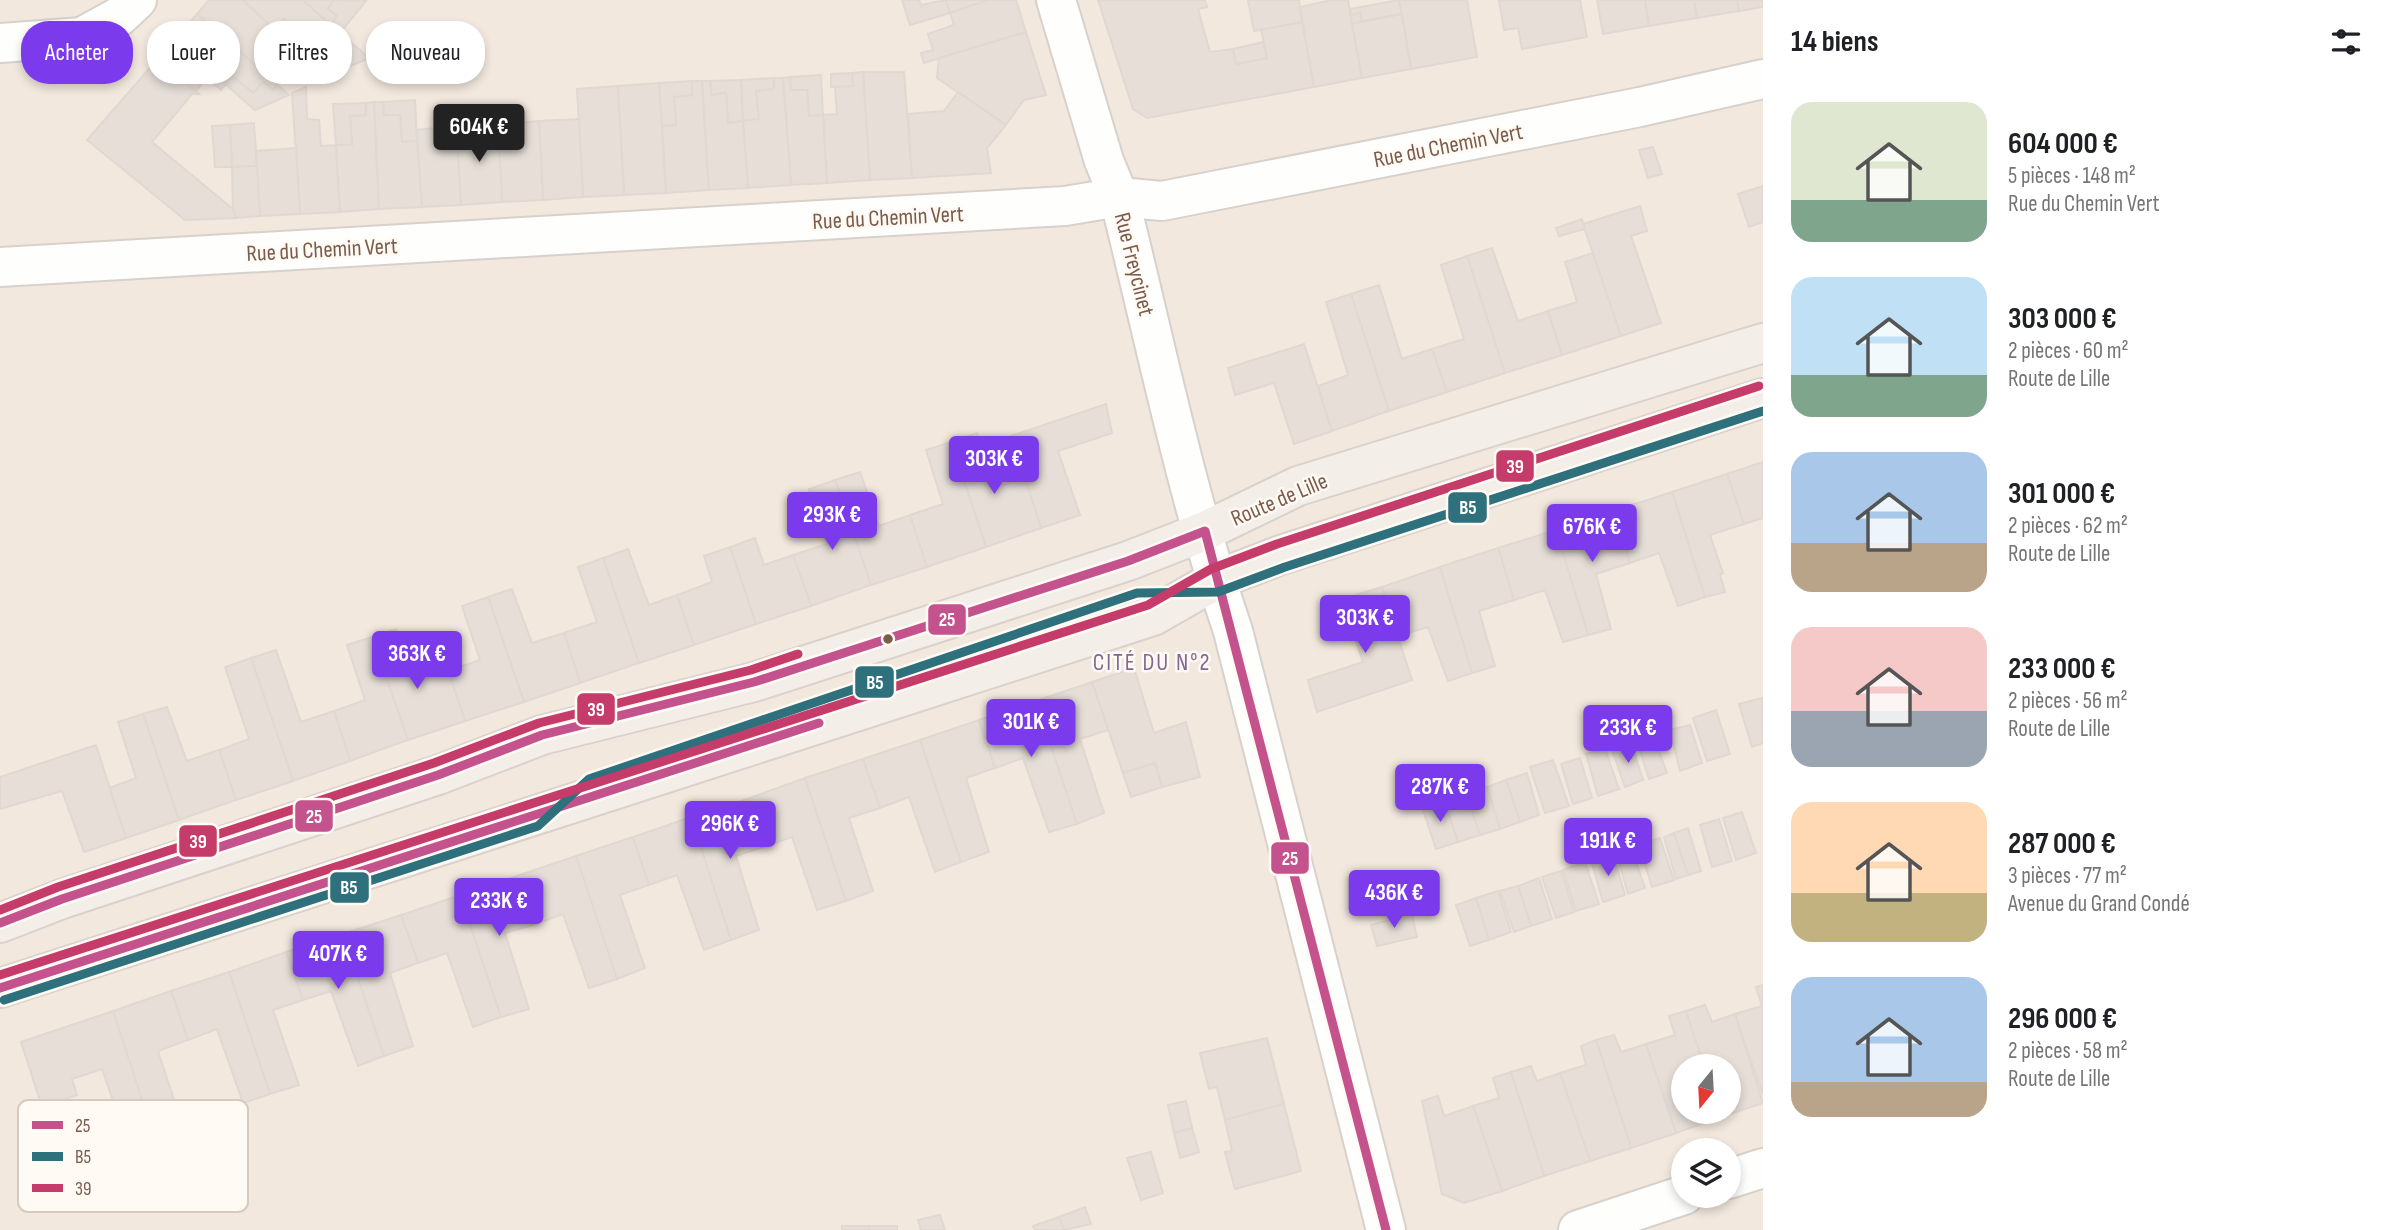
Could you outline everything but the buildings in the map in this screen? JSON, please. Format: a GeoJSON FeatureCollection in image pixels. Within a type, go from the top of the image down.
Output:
{"type":"FeatureCollection","features":[{"type":"Feature","properties":{"kind":"main road","name":"Route de Lille"},"geometry":{"type":"LineString","coordinates":[[0,923],[54,902],[438,775],[542,735],[754,682],[1128,561],[1205,531],[1298,486],[1763,343]]}},
{"type":"Feature","properties":{"kind":"main road"},"geometry":{"type":"LineString","coordinates":[[0,988],[1153,616],[1216,580],[1293,551],[1763,398]]}},
{"type":"Feature","properties":{"kind":"street"},"geometry":{"type":"LineString","coordinates":[[0,43],[82,37],[120,16],[137,0]]}},
{"type":"Feature","properties":{"kind":"street","name":"Rue Freycinet"},"geometry":{"type":"LineString","coordinates":[[1056,0],[1104,160],[1119,197],[1178,440],[1205,531],[1216,580],[1233,631],[1387,1230]]}},
{"type":"Feature","properties":{"kind":"street","name":"Rue du Chemin Vert"},"geometry":{"type":"LineString","coordinates":[[0,267],[1065,206],[1119,197],[1162,201],[1640,107],[1763,79]]}},
{"type":"Feature","properties":{"kind":"street"},"geometry":{"type":"LineString","coordinates":[[1741,1176],[1763,1168]]}},
{"type":"Feature","properties":{"kind":"street"},"geometry":{"type":"LineString","coordinates":[[1578,1230],[1671,1199]]}},
{"type":"Feature","properties":{"kind":"shaded area"},"geometry":{"type":"Polygon","coordinates":[[[0,0],[1763,0],[1763,1230],[0,1230],[0,0]]]}},
{"type":"Feature","properties":{"kind":"transit line","name":"39"},"geometry":{"type":"LineString","coordinates":[[0,975],[1148,605],[1211,569],[1277,544],[1759,386]]}},
{"type":"Feature","properties":{"kind":"transit line","name":"B5"},"geometry":{"type":"LineString","coordinates":[[4,1000],[538,826],[589,779],[1137,593],[1218,592],[1285,567],[1763,411]]}},
{"type":"Feature","properties":{"kind":"transit line","name":"25"},"geometry":{"type":"LineString","coordinates":[[0,923],[62,899],[438,775],[542,735],[754,682],[1128,561],[1205,531],[1386,1230]]}},
{"type":"Feature","properties":{"kind":"transit line","name":"39"},"geometry":{"type":"LineString","coordinates":[[0,910],[58,887],[434,763],[539,723],[751,670],[798,654]]}},
{"type":"Feature","properties":{"kind":"transit line","name":"25"},"geometry":{"type":"LineString","coordinates":[[0,988],[819,723]]}},
{"type":"Feature","properties":{"kind":"district","name":"CITÉ DU N°2"},"geometry":{"type":"Point","coordinates":[1152,662]}}]}
